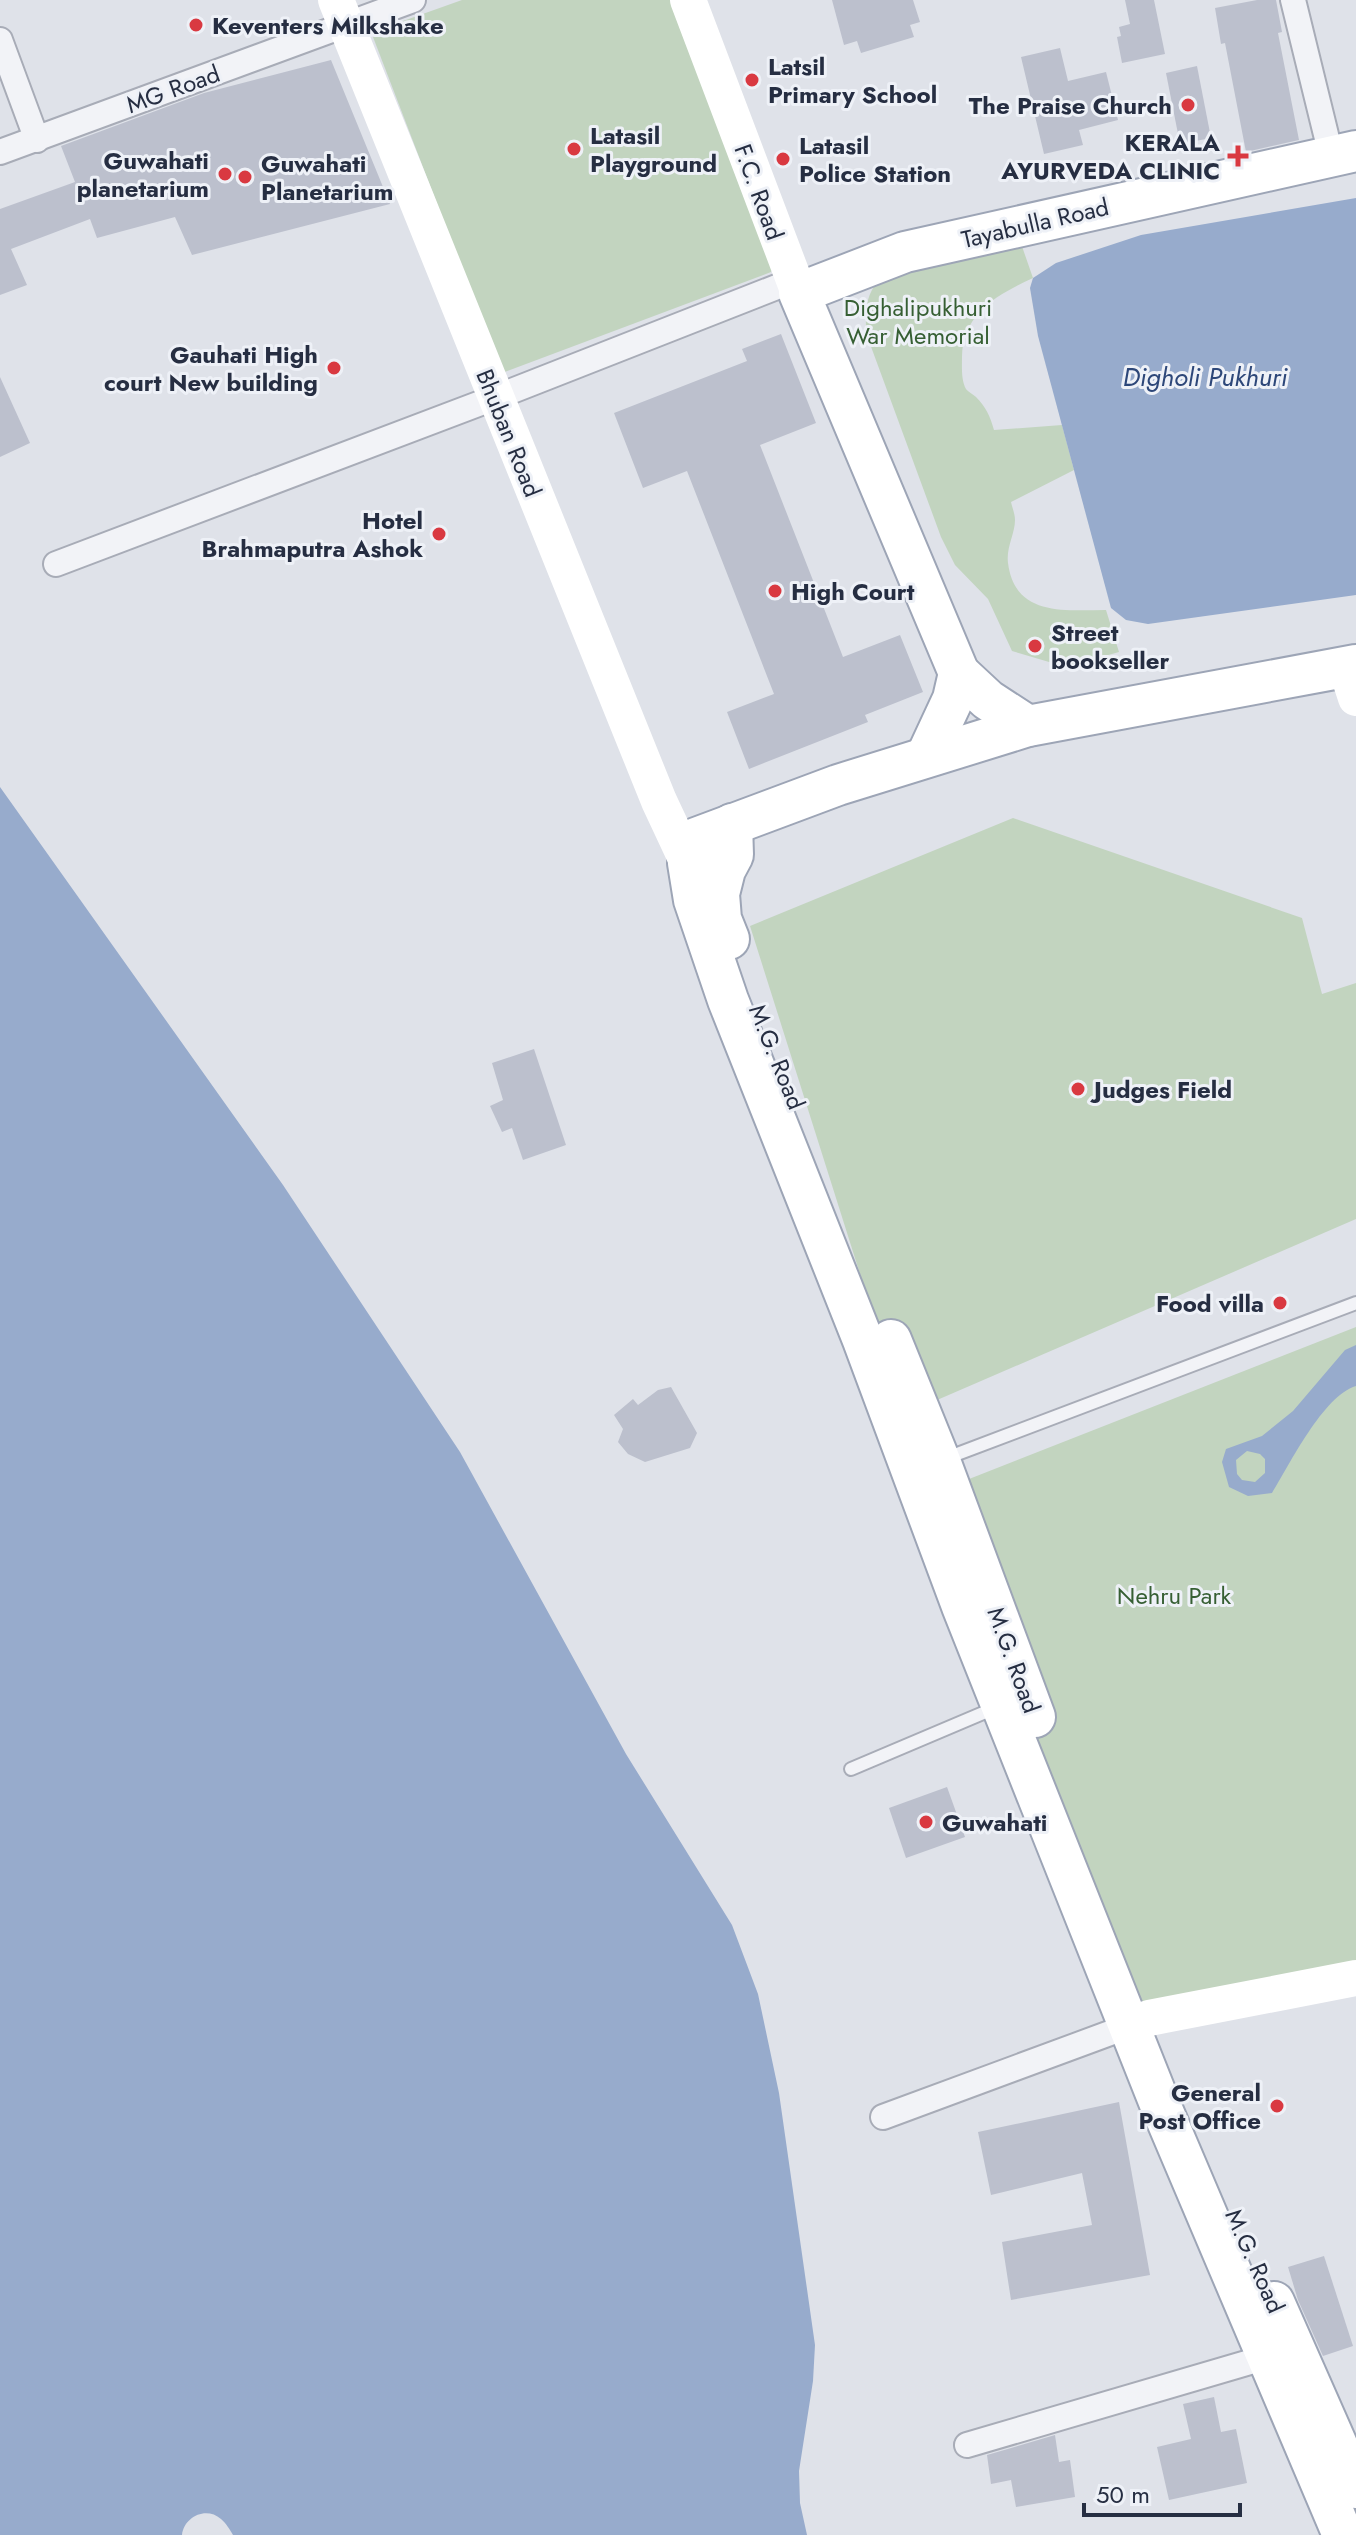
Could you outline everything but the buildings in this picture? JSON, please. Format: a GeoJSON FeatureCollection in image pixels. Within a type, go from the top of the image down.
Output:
{"type":"FeatureCollection","features":[{"type":"Feature","properties":{"kind":"main road","name":"Tayabulla Road"},"geometry":{"type":"LineString","coordinates":[[796,287],[858,271],[905,252],[1344,153]]}},
{"type":"Feature","properties":{"kind":"main road"},"geometry":{"type":"LineString","coordinates":[[796,287],[959,673],[988,700],[1028,726]]}},
{"type":"Feature","properties":{"kind":"main road"},"geometry":{"type":"LineString","coordinates":[[926,757],[953,699],[959,673]]}},
{"type":"Feature","properties":{"kind":"main road"},"geometry":{"type":"LineString","coordinates":[[1343,2535],[1267,2357],[1138,2022],[1002,1705],[863,1340],[728,1000],[694,900],[688,863],[696,838],[926,757],[1028,726],[1353,677]]}},
{"type":"Feature","properties":{"kind":"main road"},"geometry":{"type":"LineString","coordinates":[[719,894],[725,870],[733,855],[732,824]]}},
{"type":"Feature","properties":{"kind":"main road","name":"M.G. Road"},"geometry":{"type":"LineString","coordinates":[[719,894],[721,919],[940,1461],[1138,2022],[1355,2484]]}},
{"type":"Feature","properties":{"kind":"street","name":"MG Road"},"geometry":{"type":"LineString","coordinates":[[0,152],[37,140],[340,12],[413,0]]}},
{"type":"Feature","properties":{"kind":"street","name":"F.C. Road"},"geometry":{"type":"LineString","coordinates":[[688,0],[796,287]]}},
{"type":"Feature","properties":{"kind":"street"},"geometry":{"type":"LineString","coordinates":[[1293,0],[1344,153]]}},
{"type":"Feature","properties":{"kind":"street","name":"Bhuban Road"},"geometry":{"type":"LineString","coordinates":[[340,12],[659,801],[688,863],[719,894]]}},
{"type":"Feature","properties":{"kind":"street"},"geometry":{"type":"LineString","coordinates":[[0,40],[37,140]]}},
{"type":"Feature","properties":{"kind":"street"},"geometry":{"type":"LineString","coordinates":[[56,564],[796,287]]}},
{"type":"Feature","properties":{"kind":"street"},"geometry":{"type":"LineString","coordinates":[[883,2117],[1138,2022],[1356,1978]]}},
{"type":"Feature","properties":{"kind":"street"},"geometry":{"type":"LineString","coordinates":[[967,2445],[1267,2357]]}},
{"type":"Feature","properties":{"kind":"lane"},"geometry":{"type":"LineString","coordinates":[[940,1461],[1356,1303]]}},
{"type":"Feature","properties":{"kind":"lane"},"geometry":{"type":"LineString","coordinates":[[851,1769],[1002,1705]]}},
{"type":"Feature","properties":{"kind":"green space","name":"Latasil Playground"},"geometry":{"type":"Polygon","coordinates":[[[462,0],[670,0],[778,261],[771,272],[502,373],[373,37],[375,31],[462,0]]]}},
{"type":"Feature","properties":{"kind":"green space","name":"Dighalipukhuri War Memorial"},"geometry":{"type":"Polygon","coordinates":[[[1017,232],[1033,278],[995,299],[975,317],[964,342],[963,377],[966,389],[985,408],[994,430],[1062,425],[1074,470],[1011,502],[1015,520],[1008,563],[1020,593],[1031,602],[1059,609],[1106,610],[1119,652],[1066,667],[1012,651],[988,599],[955,565],[941,537],[866,333],[868,299],[879,280],[1017,232]]]}},
{"type":"Feature","properties":{"kind":"green space","name":"Judges Field"},"geometry":{"type":"Polygon","coordinates":[[[1013,818],[1302,918],[1322,994],[1356,983],[1356,1219],[914,1410],[885,1353],[750,926],[1013,818]]]}},
{"type":"Feature","properties":{"kind":"green space","name":"Nehru Park"},"geometry":{"type":"Polygon","coordinates":[[[1356,1327],[1356,1976],[1148,2018],[936,1492],[1356,1327]]]}},
{"type":"Feature","properties":{"kind":"water","name":"Digholi Pukhuri"},"geometry":{"type":"Polygon","coordinates":[[[1356,198],[1356,595],[1148,624],[1126,620],[1111,608],[1038,336],[1030,288],[1033,278],[1056,263],[1141,235],[1356,198]]]}},
{"type":"Feature","properties":{"kind":"water"},"geometry":{"type":"Polygon","coordinates":[[[0,787],[283,1185],[460,1452],[626,1754],[732,1925],[758,1994],[779,2093],[815,2345],[813,2381],[799,2471],[800,2503],[807,2535],[233,2535],[221,2519],[209,2513],[191,2519],[182,2535],[0,2535],[0,787]]]}},
{"type":"Feature","properties":{"kind":"water"},"geometry":{"type":"Polygon","coordinates":[[[1356,1345],[1356,1386],[1331,1403],[1320,1417],[1272,1493],[1248,1496],[1229,1487],[1222,1462],[1226,1449],[1262,1436],[1293,1411],[1345,1350],[1356,1345]],[[1247,1451],[1236,1460],[1237,1474],[1242,1480],[1255,1482],[1265,1473],[1265,1459],[1260,1454],[1247,1451]]]}},
{"type":"Feature","properties":{"kind":"place","name":"Keventers Milkshake"},"geometry":{"type":"Point","coordinates":[196,25]}},
{"type":"Feature","properties":{"kind":"place","name":"Latsil Primary School"},"geometry":{"type":"Point","coordinates":[752,80]}},
{"type":"Feature","properties":{"kind":"place","name":"The Praise Church"},"geometry":{"type":"Point","coordinates":[1188,105]}},
{"type":"Feature","properties":{"kind":"place","name":"Latasil Playground"},"geometry":{"type":"Point","coordinates":[574,149]}},
{"type":"Feature","properties":{"kind":"place","name":"KERALA AYURVEDA CLINIC"},"geometry":{"type":"Point","coordinates":[1238,156]}},
{"type":"Feature","properties":{"kind":"place","name":"Latasil Police Station"},"geometry":{"type":"Point","coordinates":[783,159]}},
{"type":"Feature","properties":{"kind":"place","name":"Guwahati planetarium"},"geometry":{"type":"Point","coordinates":[225,174]}},
{"type":"Feature","properties":{"kind":"place","name":"Guwahati Planetarium"},"geometry":{"type":"Point","coordinates":[245,177]}},
{"type":"Feature","properties":{"kind":"place","name":"Gauhati High court New building"},"geometry":{"type":"Point","coordinates":[334,368]}},
{"type":"Feature","properties":{"kind":"place","name":"Hotel Brahmaputra Ashok"},"geometry":{"type":"Point","coordinates":[439,534]}},
{"type":"Feature","properties":{"kind":"place","name":"High Court"},"geometry":{"type":"Point","coordinates":[775,591]}},
{"type":"Feature","properties":{"kind":"place","name":"Street bookseller"},"geometry":{"type":"Point","coordinates":[1035,646]}},
{"type":"Feature","properties":{"kind":"place","name":"Judges Field"},"geometry":{"type":"Point","coordinates":[1078,1089]}},
{"type":"Feature","properties":{"kind":"place","name":"Food villa"},"geometry":{"type":"Point","coordinates":[1280,1303]}},
{"type":"Feature","properties":{"kind":"place","name":"Guwahati"},"geometry":{"type":"Point","coordinates":[926,1822]}},
{"type":"Feature","properties":{"kind":"place","name":"General Post Office"},"geometry":{"type":"Point","coordinates":[1277,2106]}}]}
